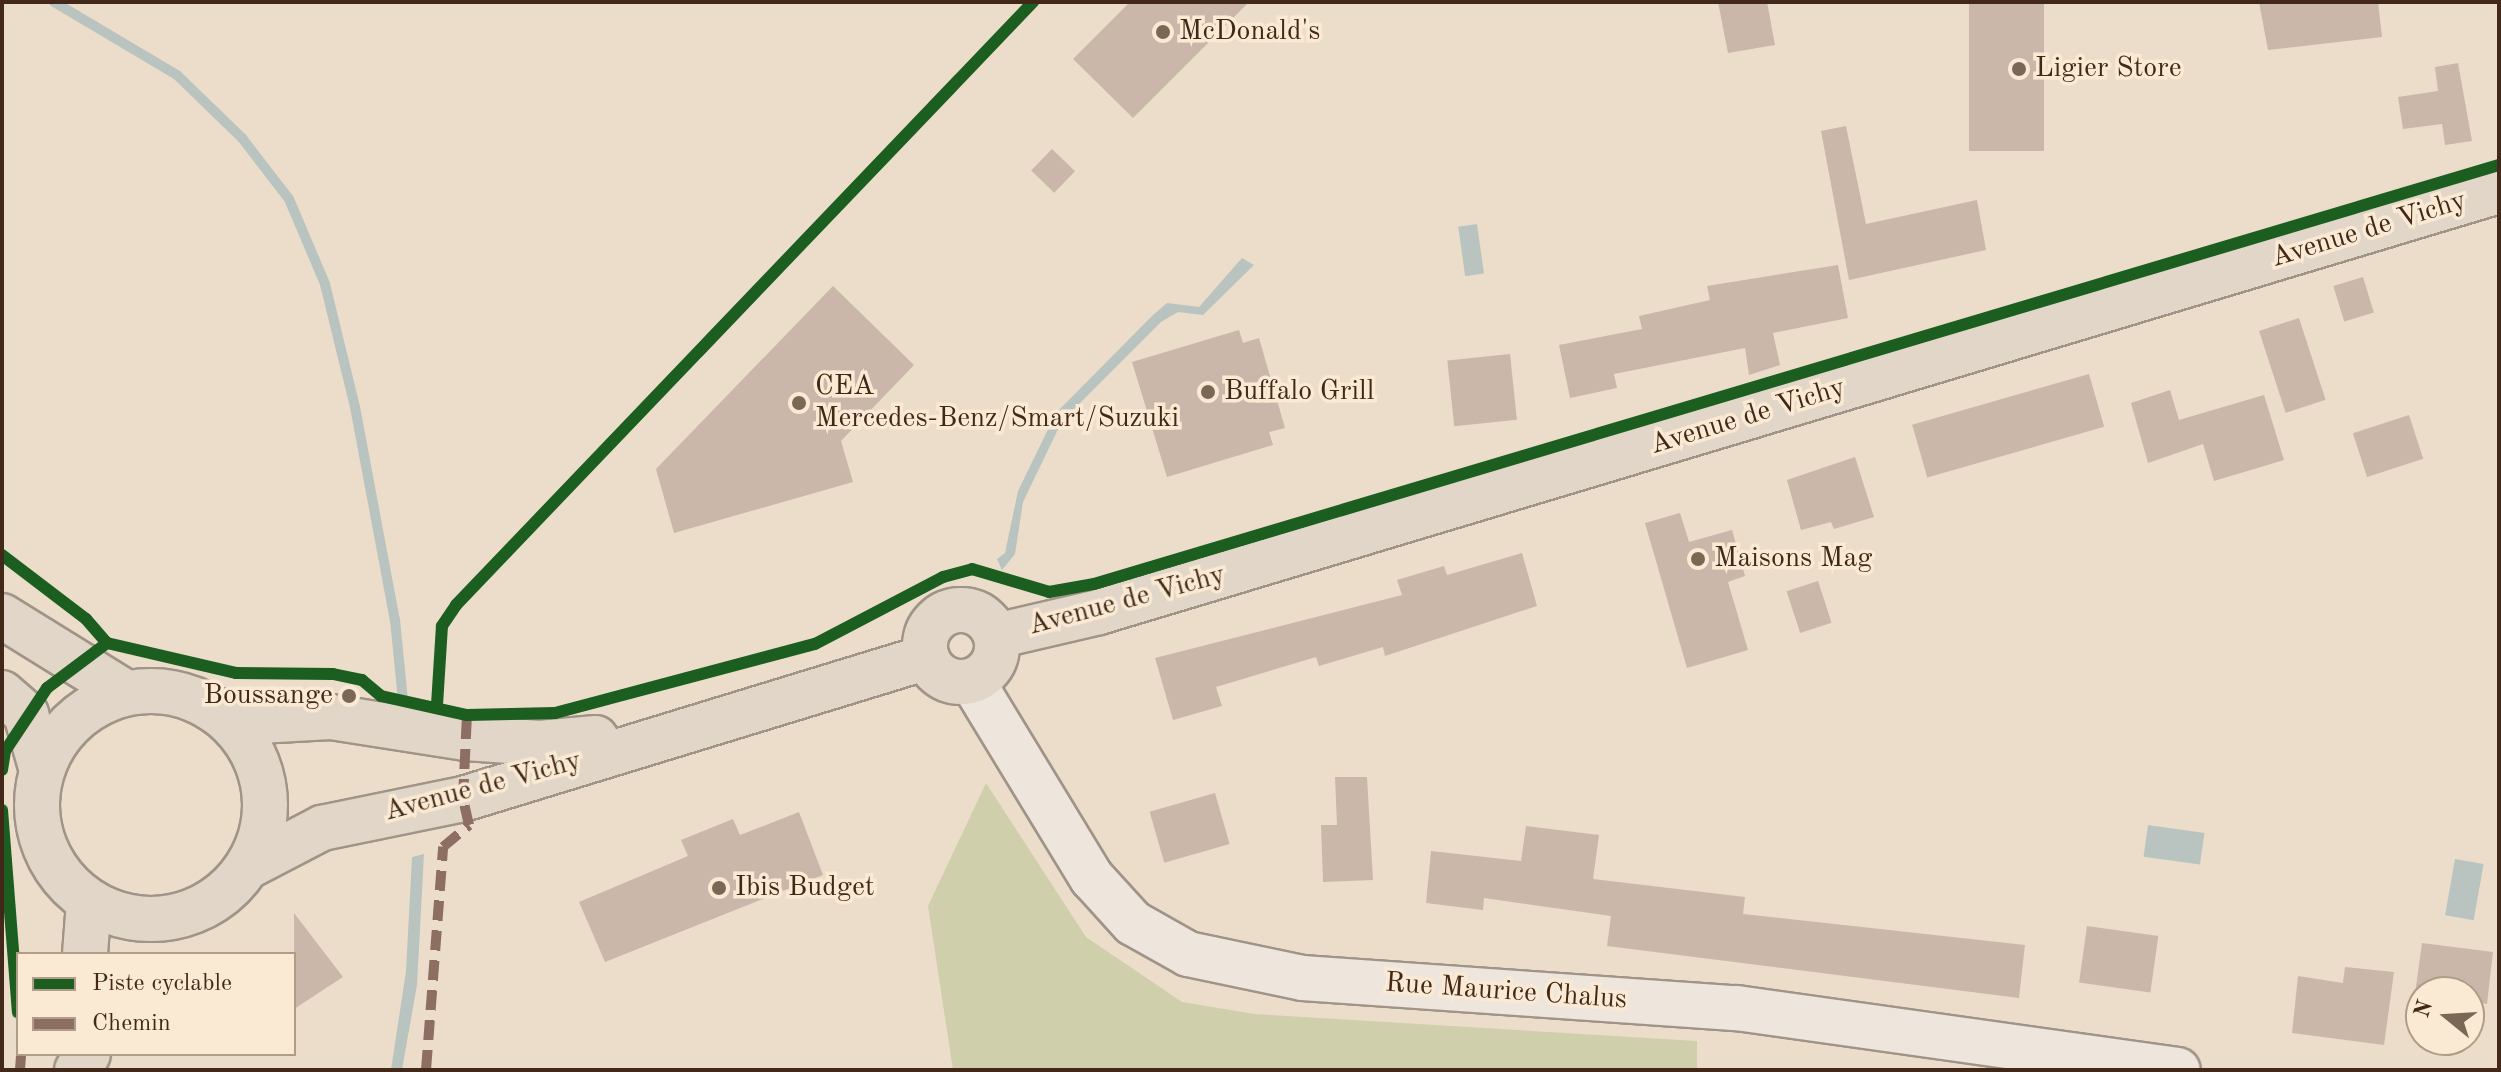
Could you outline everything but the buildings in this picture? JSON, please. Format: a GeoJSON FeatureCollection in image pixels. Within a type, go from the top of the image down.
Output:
{"type":"FeatureCollection","features":[{"type":"Feature","properties":{"kind":"main road","name":"Avenue de Vichy"},"geometry":{"type":"LineString","coordinates":[[996,636],[1099,612],[2499,191]]}},
{"type":"Feature","properties":{"kind":"main road"},"geometry":{"type":"LineString","coordinates":[[951,612],[979,614],[996,636],[993,663],[972,681],[945,678],[927,657],[930,629],[951,612]]}},
{"type":"Feature","properties":{"kind":"main road"},"geometry":{"type":"LineString","coordinates":[[2,616],[126,693],[185,696],[212,709],[252,752],[263,781],[260,840],[247,867],[159,952]]}},
{"type":"Feature","properties":{"kind":"main road","name":"Avenue de Vichy"},"geometry":{"type":"LineString","coordinates":[[247,867],[322,828],[463,799],[678,730],[927,657]]}},
{"type":"Feature","properties":{"kind":"main road"},"geometry":{"type":"LineString","coordinates":[[2,693],[26,714],[42,771],[39,830],[66,882],[89,902],[145,920],[203,907]]}},
{"type":"Feature","properties":{"kind":"main road"},"geometry":{"type":"LineString","coordinates":[[42,771],[74,721],[126,693]]}},
{"type":"Feature","properties":{"kind":"main road","name":"Avenue de Vichy"},"geometry":{"type":"LineString","coordinates":[[212,709],[259,721],[331,717],[540,743],[678,730]]}},
{"type":"Feature","properties":{"kind":"main road"},"geometry":{"type":"LineString","coordinates":[[85,952],[89,902]]}},
{"type":"Feature","properties":{"kind":"street","name":"Rue Maurice Chalus"},"geometry":{"type":"LineString","coordinates":[[972,681],[1092,878],[1133,923],[1188,954],[1303,978],[1737,1008],[2178,1070]]}},
{"type":"Feature","properties":{"kind":"green space"},"geometry":{"type":"Polygon","coordinates":[[[986,783],[1086,937],[1182,1002],[1254,1014],[1697,1041],[1697,1070],[953,1070],[928,906],[986,783]]]}},
{"type":"Feature","properties":{"kind":"shaded area"},"geometry":{"type":"Polygon","coordinates":[[[1477,224],[1484,274],[1465,276],[1458,227],[1477,224]]]}},
{"type":"Feature","properties":{"kind":"shaded area"},"geometry":{"type":"Polygon","coordinates":[[[1242,258],[1254,265],[1203,315],[1178,312],[1161,322],[1062,421],[1023,502],[1015,554],[1002,570],[997,559],[1005,553],[1018,491],[1056,413],[1167,303],[1199,307],[1242,258]]]}},
{"type":"Feature","properties":{"kind":"shaded area"},"geometry":{"type":"Polygon","coordinates":[[[2148,825],[2204,833],[2200,865],[2144,857],[2148,825]]]}},
{"type":"Feature","properties":{"kind":"shaded area"},"geometry":{"type":"Polygon","coordinates":[[[424,854],[417,985],[402,1070],[391,1070],[406,971],[412,857],[424,854]]]}},
{"type":"Feature","properties":{"kind":"shaded area"},"geometry":{"type":"Polygon","coordinates":[[[2455,859],[2484,864],[2474,920],[2445,915],[2455,859]]]}},
{"type":"Feature","properties":{"kind":"waterway"},"geometry":{"type":"LineString","coordinates":[[54,2],[177,75],[242,138],[289,199],[325,284],[355,407],[395,620],[404,710]]}},
{"type":"Feature","properties":{"kind":"marked path"},"geometry":{"type":"LineString","coordinates":[[426,1070],[443,847],[469,825],[463,799],[467,715]]}},
{"type":"Feature","properties":{"kind":"marked path"},"geometry":{"type":"LineString","coordinates":[[20,1070],[21,1056]]}},
{"type":"Feature","properties":{"kind":"cycle path"},"geometry":{"type":"LineString","coordinates":[[437,705],[442,626],[456,605],[1033,2]]}},
{"type":"Feature","properties":{"kind":"cycle path"},"geometry":{"type":"LineString","coordinates":[[2,555],[86,619],[107,643],[236,673],[333,674],[362,680],[381,696],[467,715],[555,713],[815,644],[943,577],[972,569],[1049,592],[1094,584],[2499,165]]}},
{"type":"Feature","properties":{"kind":"cycle path"},"geometry":{"type":"LineString","coordinates":[[2,770],[5,751],[47,688],[107,643]]}},
{"type":"Feature","properties":{"kind":"cycle path"},"geometry":{"type":"LineString","coordinates":[[2,810],[16,987]]}},
{"type":"Feature","properties":{"kind":"place","name":"McDonald's"},"geometry":{"type":"Point","coordinates":[1163,32]}},
{"type":"Feature","properties":{"kind":"place","name":"Ligier Store"},"geometry":{"type":"Point","coordinates":[2019,69]}},
{"type":"Feature","properties":{"kind":"place","name":"Buffalo Grill"},"geometry":{"type":"Point","coordinates":[1208,392]}},
{"type":"Feature","properties":{"kind":"place","name":"CEA Mercedes-Benz/Smart/Suzuki"},"geometry":{"type":"Point","coordinates":[799,403]}},
{"type":"Feature","properties":{"kind":"place","name":"Maisons Mag"},"geometry":{"type":"Point","coordinates":[1698,559]}},
{"type":"Feature","properties":{"kind":"place","name":"Boussange"},"geometry":{"type":"Point","coordinates":[349,696]}},
{"type":"Feature","properties":{"kind":"place","name":"Ibis Budget"},"geometry":{"type":"Point","coordinates":[719,888]}}]}
